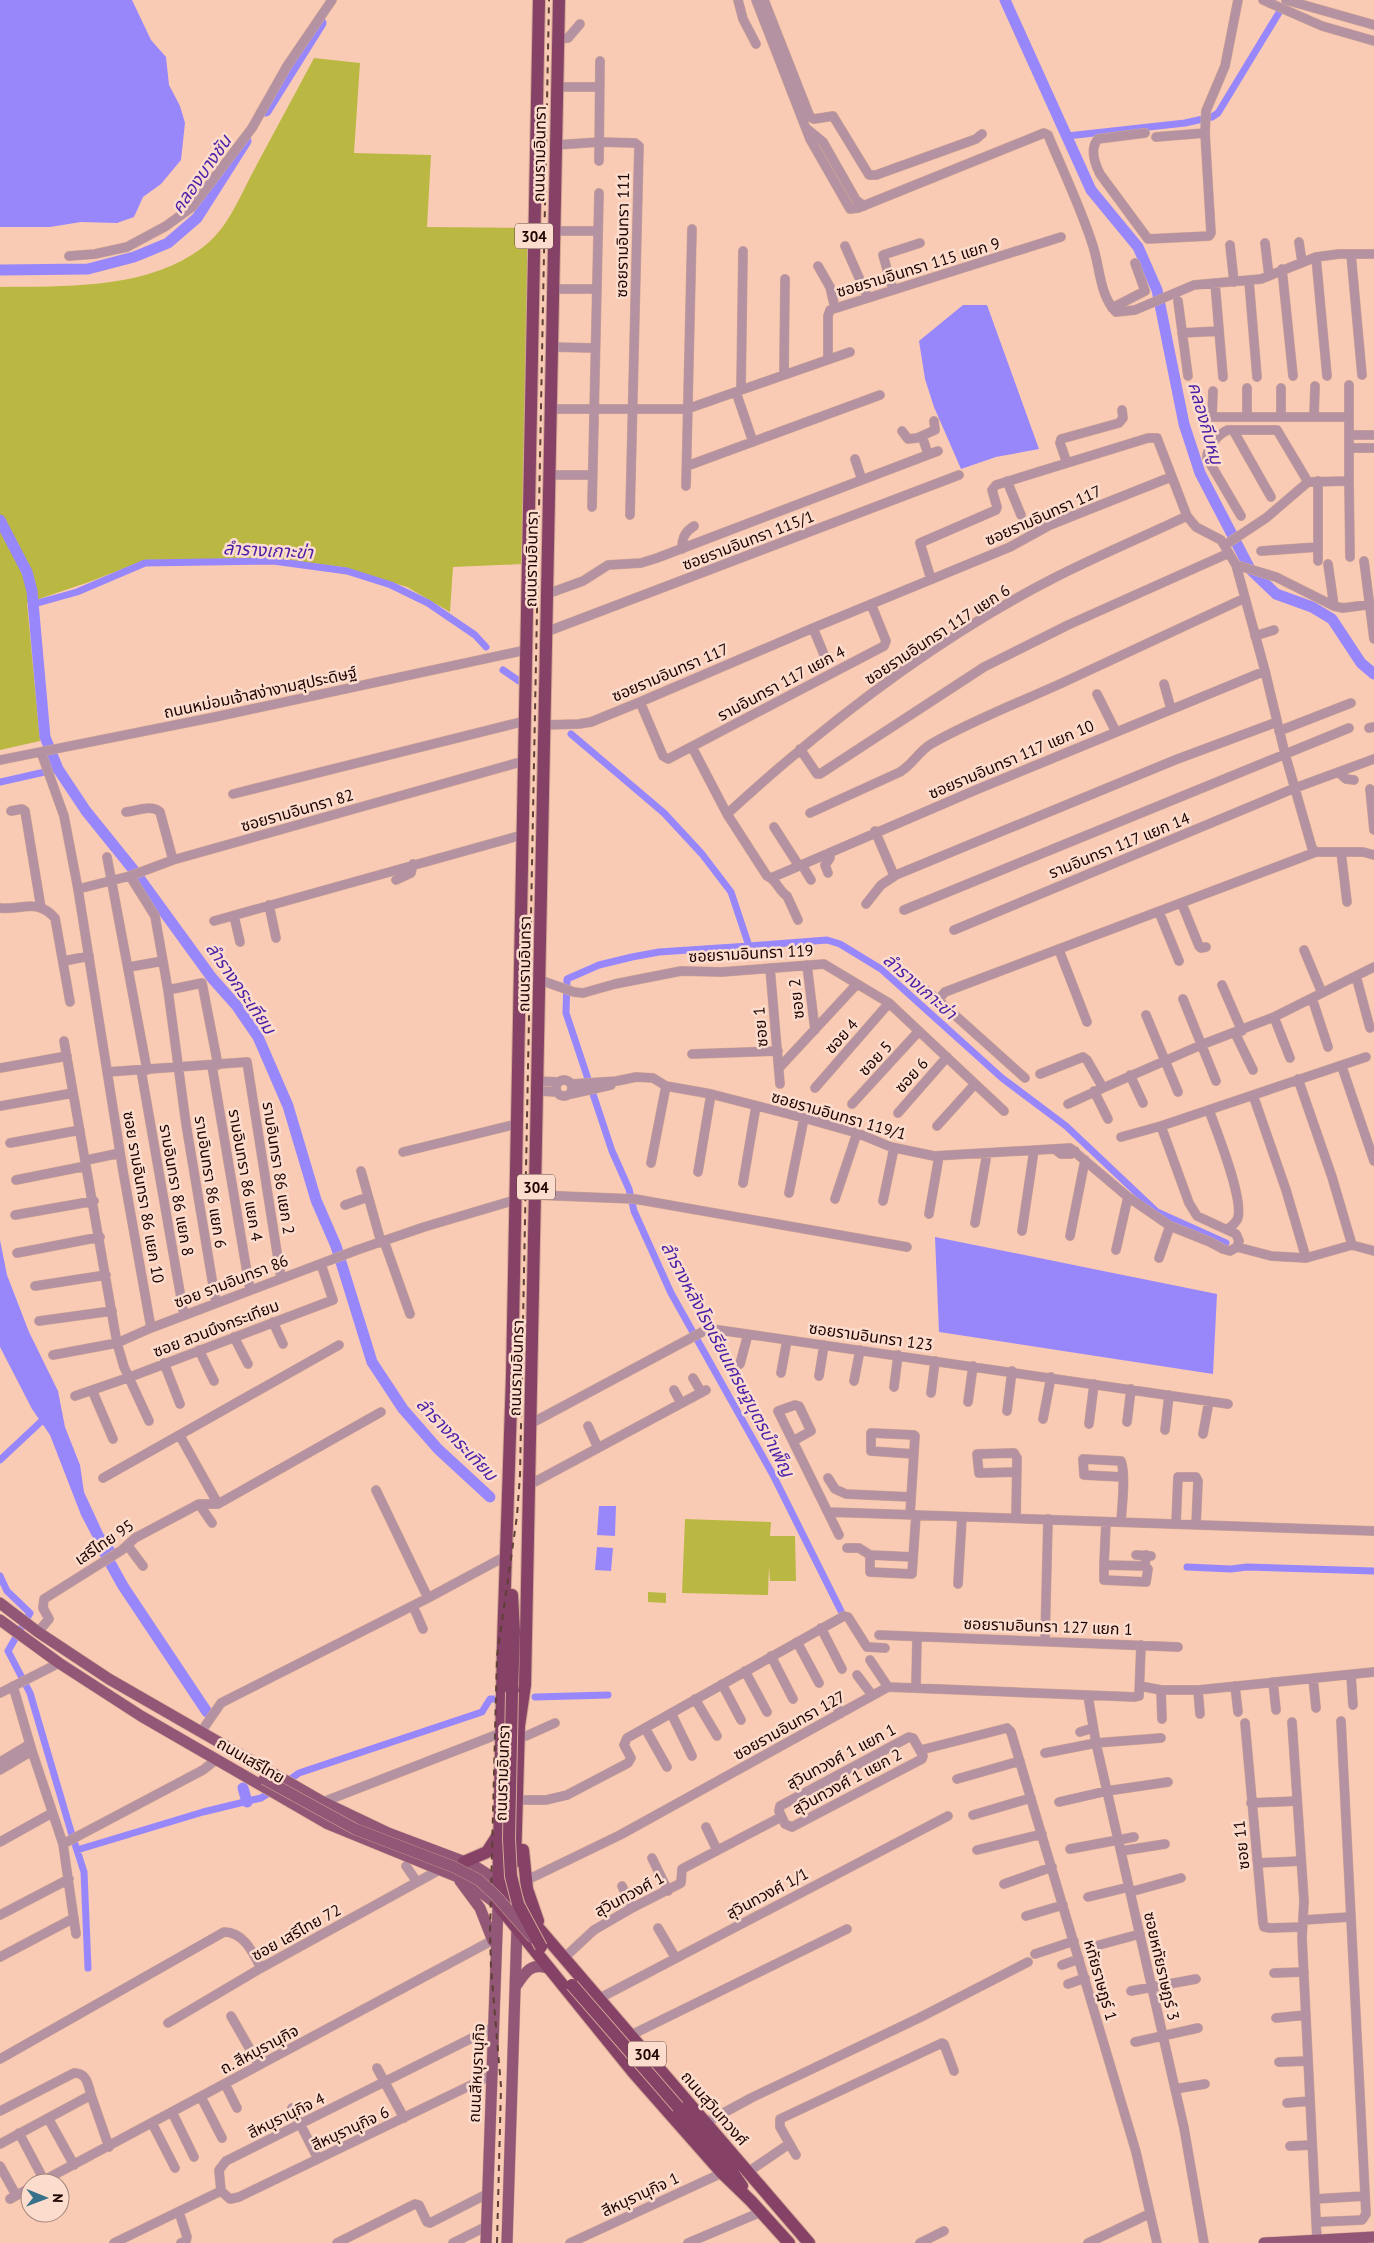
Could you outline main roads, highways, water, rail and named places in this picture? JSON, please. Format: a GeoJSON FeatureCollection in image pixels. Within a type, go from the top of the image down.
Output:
{"type":"FeatureCollection","features":[{"type":"Feature","properties":{"kind":"highway","name":"ถนนรามอินทรา"},"geometry":{"type":"LineString","coordinates":[[498,1905],[498,1834],[508,1555],[539,0]]}},
{"type":"Feature","properties":{"kind":"highway","name":"ถนนรามอินทรา"},"geometry":{"type":"LineString","coordinates":[[517,1927],[519,1726],[525,1685],[536,1195],[553,231],[559,0]]}},
{"type":"Feature","properties":{"kind":"highway"},"geometry":{"type":"LineString","coordinates":[[529,477],[549,476]]}},
{"type":"Feature","properties":{"kind":"highway"},"geometry":{"type":"LineString","coordinates":[[508,1555],[513,1620],[508,1839],[511,1876],[518,1904],[544,1949],[725,2161],[751,2201]]}},
{"type":"Feature","properties":{"kind":"highway"},"geometry":{"type":"LineString","coordinates":[[525,1685],[526,1736],[523,1860],[525,1881],[531,1904],[542,1930]]}},
{"type":"Feature","properties":{"kind":"highway"},"geometry":{"type":"LineString","coordinates":[[500,1779],[518,1779]]}},
{"type":"Feature","properties":{"kind":"highway"},"geometry":{"type":"LineString","coordinates":[[464,1862],[487,1852],[494,1844],[498,1834]]}},
{"type":"Feature","properties":{"kind":"highway","name":"ถนนสุวินทวงศ์"},"geometry":{"type":"LineString","coordinates":[[498,1881],[542,1930],[544,1949],[550,1969],[580,2007],[722,2173],[751,2201],[789,2243]]}},
{"type":"Feature","properties":{"kind":"highway","name":"ถนนสุวินทวงศ์"},"geometry":{"type":"LineString","coordinates":[[498,1905],[517,1927],[544,1949],[565,1958],[809,2243]]}},
{"type":"Feature","properties":{"kind":"highway"},"geometry":{"type":"LineString","coordinates":[[580,2007],[579,1988],[585,1984],[596,1993]]}},
{"type":"Feature","properties":{"kind":"main road","name":"ถนนเสรีไทย"},"geometry":{"type":"LineString","coordinates":[[0,1603],[37,1632],[109,1679],[323,1802],[376,1827],[482,1870],[498,1881]]}},
{"type":"Feature","properties":{"kind":"main road","name":"ถนนเสรีไทย"},"geometry":{"type":"LineString","coordinates":[[0,1620],[59,1663],[141,1716],[217,1759],[260,1780],[280,1796],[338,1829],[453,1874],[474,1885],[498,1905]]}},
{"type":"Feature","properties":{"kind":"main road"},"geometry":{"type":"LineString","coordinates":[[119,1702],[157,1718],[260,1780],[355,1830],[454,1867],[479,1880],[544,1949]]}},
{"type":"Feature","properties":{"kind":"main road"},"geometry":{"type":"LineString","coordinates":[[369,1842],[376,1836],[376,1827]]}},
{"type":"Feature","properties":{"kind":"main road"},"geometry":{"type":"LineString","coordinates":[[453,1874],[475,1899],[486,1919],[496,1952]]}},
{"type":"Feature","properties":{"kind":"main road","name":"ถนนสีหบุรานุกิจ"},"geometry":{"type":"LineString","coordinates":[[486,2243],[498,1905]]}},
{"type":"Feature","properties":{"kind":"main road"},"geometry":{"type":"LineString","coordinates":[[507,2243],[517,1927]]}},
{"type":"Feature","properties":{"kind":"main road"},"geometry":{"type":"LineString","coordinates":[[515,1987],[524,1973],[531,1968],[538,1965],[550,1969]]}},
{"type":"Feature","properties":{"kind":"main road"},"geometry":{"type":"LineString","coordinates":[[487,2226],[508,2227]]}},
{"type":"Feature","properties":{"kind":"main road"},"geometry":{"type":"LineString","coordinates":[[1264,2243],[1374,2237]]}},
{"type":"Feature","properties":{"kind":"waterway","name":"คลองกีบหมู"},"geometry":{"type":"LineString","coordinates":[[1005,0],[1091,190],[1138,247],[1157,290],[1184,424],[1200,473],[1250,569],[1276,594],[1312,607],[1332,619],[1361,663],[1374,674]]}},
{"type":"Feature","properties":{"kind":"waterway"},"geometry":{"type":"LineString","coordinates":[[1067,136],[1185,123],[1212,117],[1218,113],[1283,6]]}},
{"type":"Feature","properties":{"kind":"waterway","name":"คลองบางชัน"},"geometry":{"type":"LineString","coordinates":[[266,111],[321,23]]}},
{"type":"Feature","properties":{"kind":"waterway","name":"คลองบางชัน"},"geometry":{"type":"LineString","coordinates":[[0,270],[88,269],[134,257],[168,243],[197,218],[246,141]]}},
{"type":"Feature","properties":{"kind":"waterway","name":"ลำรางกระเทียม"},"geometry":{"type":"LineString","coordinates":[[0,520],[27,572],[32,591],[45,737],[58,769],[86,811],[132,868],[212,978],[236,1005],[258,1037],[288,1106],[316,1200],[336,1246],[372,1362],[403,1409],[438,1449],[490,1497]]}},
{"type":"Feature","properties":{"kind":"waterway","name":"ลำรางเกาะข่า"},"geometry":{"type":"LineString","coordinates":[[34,604],[77,592],[145,563],[273,561],[347,571],[391,585],[428,603],[475,635],[486,647]]}},
{"type":"Feature","properties":{"kind":"waterway","name":"ลำรางเกาะข่า"},"geometry":{"type":"LineString","coordinates":[[503,670],[519,681]]}},
{"type":"Feature","properties":{"kind":"waterway","name":"ลำรางเกาะข่า"},"geometry":{"type":"LineString","coordinates":[[571,734],[664,813],[702,854],[731,892],[749,946],[827,940],[840,944],[881,969],[1002,1078],[1066,1126],[1157,1212],[1226,1243]]}},
{"type":"Feature","properties":{"kind":"waterway"},"geometry":{"type":"LineString","coordinates":[[0,782],[58,769]]}},
{"type":"Feature","properties":{"kind":"waterway","name":"ลำรางหลังโรงเรียนเศรษฐบุตรบำเพ็ญ"},"geometry":{"type":"LineString","coordinates":[[749,946],[659,952],[599,965],[567,979],[566,1013],[612,1151],[629,1189],[634,1211],[671,1293],[773,1475],[841,1611]]}},
{"type":"Feature","properties":{"kind":"waterway"},"geometry":{"type":"LineString","coordinates":[[0,1460],[47,1416]]}},
{"type":"Feature","properties":{"kind":"waterway"},"geometry":{"type":"LineString","coordinates":[[98,1541],[123,1586],[207,1712]]}},
{"type":"Feature","properties":{"kind":"waterway"},"geometry":{"type":"LineString","coordinates":[[1187,1567],[1374,1571]]}},
{"type":"Feature","properties":{"kind":"waterway"},"geometry":{"type":"LineString","coordinates":[[0,1576],[7,1591],[30,1613],[8,1651],[30,1693],[72,1835]]}},
{"type":"Feature","properties":{"kind":"waterway"},"geometry":{"type":"LineString","coordinates":[[535,1697],[608,1695]]}},
{"type":"Feature","properties":{"kind":"waterway"},"geometry":{"type":"LineString","coordinates":[[285,1783],[299,1773],[482,1712],[490,1699],[494,1699]]}},
{"type":"Feature","properties":{"kind":"waterway"},"geometry":{"type":"LineString","coordinates":[[243,1788],[247,1802]]}},
{"type":"Feature","properties":{"kind":"waterway"},"geometry":{"type":"LineString","coordinates":[[77,1850],[203,1812],[261,1798],[274,1790]]}},
{"type":"Feature","properties":{"kind":"waterway"},"geometry":{"type":"LineString","coordinates":[[75,1844],[84,1872],[88,1968]]}},
{"type":"Feature","properties":{"kind":"railway"},"geometry":{"type":"LineString","coordinates":[[497,2243],[501,2087],[491,1968],[490,1932],[497,1656],[517,1516],[520,1475],[549,0]]}}]}
